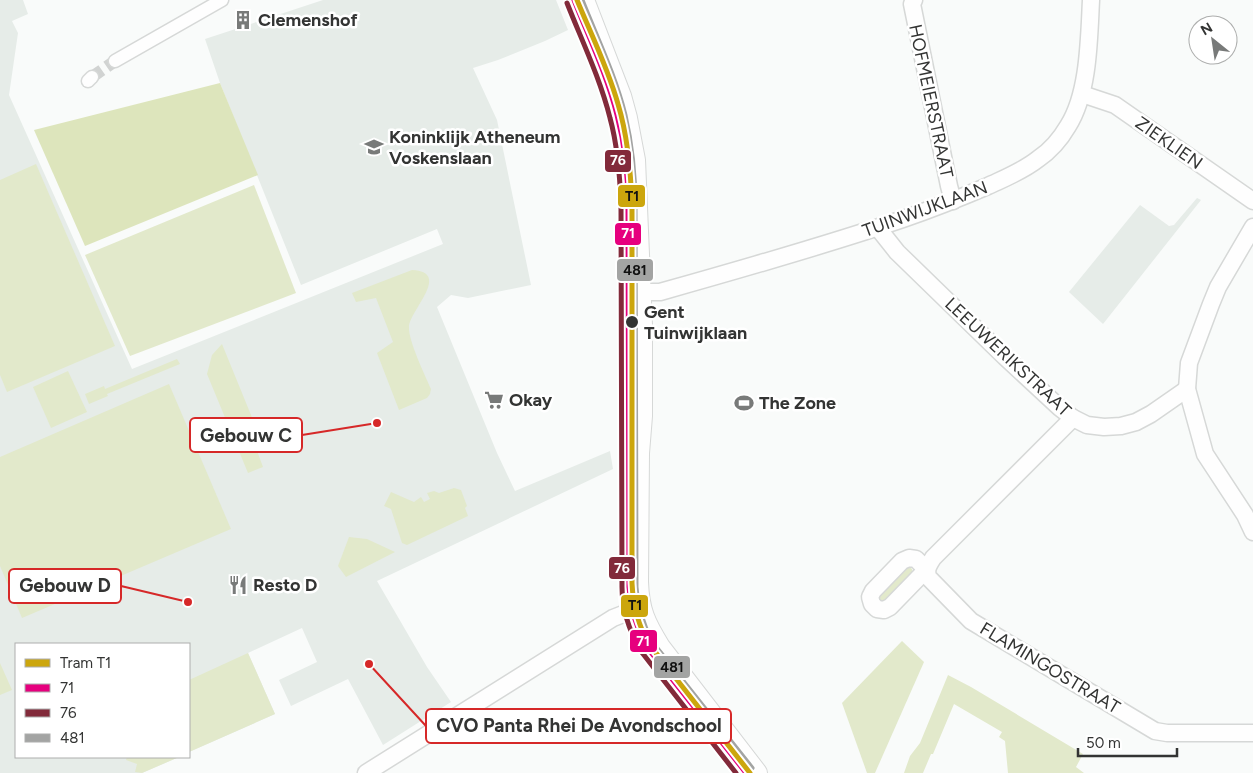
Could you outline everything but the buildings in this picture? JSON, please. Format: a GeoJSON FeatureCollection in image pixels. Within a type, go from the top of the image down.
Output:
{"type":"FeatureCollection","features":[{"type":"Feature","properties":{"kind":"street"},"geometry":{"type":"LineString","coordinates":[[115,61],[222,0]]}},
{"type":"Feature","properties":{"kind":"street"},"geometry":{"type":"LineString","coordinates":[[574,0],[614,104],[621,131],[627,172],[629,592],[636,609],[665,653],[757,773]]}},
{"type":"Feature","properties":{"kind":"street"},"geometry":{"type":"LineString","coordinates":[[584,0],[621,96],[635,160],[642,325],[642,416],[639,452],[639,597],[636,609],[639,634],[646,646],[746,773]]}},
{"type":"Feature","properties":{"kind":"street","name":"HOFMEIERSTRAAT"},"geometry":{"type":"LineString","coordinates":[[914,0],[912,4],[953,202]]}},
{"type":"Feature","properties":{"kind":"street","name":"TUINWIJKLAAN"},"geometry":{"type":"LineString","coordinates":[[640,292],[660,292],[878,228],[953,202],[1016,173],[1039,159],[1055,144],[1078,108],[1082,94],[1088,46],[1091,0]]}},
{"type":"Feature","properties":{"kind":"street","name":"ZIEKLIEN"},"geometry":{"type":"LineString","coordinates":[[1082,94],[1114,104],[1253,201]]}},
{"type":"Feature","properties":{"kind":"street"},"geometry":{"type":"LineString","coordinates":[[1253,227],[1210,304],[1189,363],[1187,389],[1205,454],[1245,516],[1253,532]]}},
{"type":"Feature","properties":{"kind":"street","name":"LEEUWERIKSTRAAT"},"geometry":{"type":"LineString","coordinates":[[878,228],[911,266],[1032,383],[1073,418],[1087,424],[1104,427],[1121,426],[1136,422],[1151,414],[1187,389]]}},
{"type":"Feature","properties":{"kind":"street","name":"FLAMINGOSTRAAT"},"geometry":{"type":"LineString","coordinates":[[1073,418],[933,558],[927,568],[928,577],[972,621],[994,636],[1155,731],[1167,734],[1253,733]]}},
{"type":"Feature","properties":{"kind":"street"},"geometry":{"type":"LineString","coordinates":[[366,773],[613,618],[636,609]]}},
{"type":"Feature","properties":{"kind":"shaded area"},"geometry":{"type":"Polygon","coordinates":[[[0,0],[23,0],[28,14],[12,21],[18,33],[9,95],[132,369],[443,244],[437,229],[301,285],[220,83],[205,39],[323,0],[556,0],[568,30],[498,60],[473,68],[497,120],[531,285],[468,298],[451,295],[437,307],[497,453],[515,491],[610,451],[613,469],[377,581],[427,667],[451,702],[383,745],[348,679],[291,706],[279,680],[317,662],[302,628],[248,653],[275,714],[190,752],[190,643],[15,643],[15,758],[177,758],[142,773],[0,773],[0,0]]]}},
{"type":"Feature","properties":{"kind":"shaded area"},"geometry":{"type":"Polygon","coordinates":[[[1197,198],[1201,200],[1103,324],[1069,292],[1140,205],[1169,226],[1174,225],[1197,198]]]}},
{"type":"Feature","properties":{"kind":"green space"},"geometry":{"type":"Polygon","coordinates":[[[220,83],[258,175],[85,246],[34,130],[220,83]]]}},
{"type":"Feature","properties":{"kind":"green space"},"geometry":{"type":"Polygon","coordinates":[[[36,164],[115,346],[7,392],[0,375],[0,180],[36,164]]]}},
{"type":"Feature","properties":{"kind":"green space"},"geometry":{"type":"Polygon","coordinates":[[[254,185],[296,293],[130,356],[85,255],[254,185]]]}},
{"type":"Feature","properties":{"kind":"green space"},"geometry":{"type":"Polygon","coordinates":[[[412,270],[423,272],[429,277],[426,293],[411,320],[409,333],[431,389],[427,398],[399,410],[377,353],[393,342],[376,298],[356,302],[352,293],[412,270]]]}},
{"type":"Feature","properties":{"kind":"green space"},"geometry":{"type":"Polygon","coordinates":[[[222,344],[260,437],[253,440],[263,467],[248,473],[207,374],[212,355],[222,344]]]}},
{"type":"Feature","properties":{"kind":"green space"},"geometry":{"type":"Polygon","coordinates":[[[177,359],[180,364],[107,394],[108,396],[89,404],[85,394],[104,386],[105,389],[177,359]]]}},
{"type":"Feature","properties":{"kind":"green space"},"geometry":{"type":"Polygon","coordinates":[[[68,371],[87,412],[51,428],[33,387],[68,371]]]}},
{"type":"Feature","properties":{"kind":"green space"},"geometry":{"type":"Polygon","coordinates":[[[169,384],[231,529],[22,618],[0,566],[0,457],[169,384]]]}},
{"type":"Feature","properties":{"kind":"green space"},"geometry":{"type":"Polygon","coordinates":[[[454,488],[461,490],[467,506],[465,508],[468,516],[407,545],[402,543],[391,509],[384,506],[391,492],[414,502],[421,497],[424,502],[430,499],[427,493],[434,491],[439,493],[454,488]]]}},
{"type":"Feature","properties":{"kind":"green space"},"geometry":{"type":"Polygon","coordinates":[[[349,537],[367,539],[395,552],[346,577],[338,566],[349,537]]]}},
{"type":"Feature","properties":{"kind":"green space"},"geometry":{"type":"Polygon","coordinates":[[[909,566],[913,573],[884,602],[880,602],[878,595],[905,567],[909,566]]]}},
{"type":"Feature","properties":{"kind":"green space"},"geometry":{"type":"Polygon","coordinates":[[[902,641],[924,662],[875,773],[867,773],[842,703],[902,641]]]}},
{"type":"Feature","properties":{"kind":"green space"},"geometry":{"type":"Polygon","coordinates":[[[248,653],[275,714],[190,752],[190,680],[248,653]]]}},
{"type":"Feature","properties":{"kind":"green space"},"geometry":{"type":"Polygon","coordinates":[[[0,663],[12,690],[0,695],[0,663]]]}},
{"type":"Feature","properties":{"kind":"green space"},"geometry":{"type":"Polygon","coordinates":[[[948,675],[1083,754],[1076,767],[1084,773],[1008,773],[1005,741],[999,737],[1002,732],[954,704],[923,773],[904,773],[910,756],[920,743],[948,675]]]}},
{"type":"Feature","properties":{"kind":"green space"},"geometry":{"type":"Polygon","coordinates":[[[127,758],[177,758],[142,773],[135,772],[137,764],[126,760],[127,758]]]}},
{"type":"Feature","properties":{"kind":"tunnel"},"geometry":{"type":"LineString","coordinates":[[92,77],[115,61]]}},
{"type":"Feature","properties":{"kind":"tram line","name":"T1"},"geometry":{"type":"LineString","coordinates":[[577,0],[614,91],[627,142],[630,168],[632,207],[632,583],[635,607],[642,630],[649,644],[750,773]]}},
{"type":"Feature","properties":{"kind":"transit line","name":"71"},"geometry":{"type":"LineString","coordinates":[[574,0],[613,100],[620,126],[627,171],[629,587],[632,610],[636,625],[646,646],[746,773]]}},
{"type":"Feature","properties":{"kind":"transit line","name":"481"},"geometry":{"type":"LineString","coordinates":[[582,0],[621,100],[633,160],[635,206],[636,587],[639,608],[652,642],[752,768]]}},
{"type":"Feature","properties":{"kind":"transit line","name":"76"},"geometry":{"type":"LineString","coordinates":[[567,3],[606,103],[613,129],[619,173],[621,206],[622,595],[625,612],[629,627],[640,650],[736,773]]}},
{"type":"Feature","properties":{"kind":"place","name":"Clemenshof"},"geometry":{"type":"Point","coordinates":[243,20]}},
{"type":"Feature","properties":{"kind":"place","name":"Koninklijk Atheneum Voskenslaan"},"geometry":{"type":"Point","coordinates":[374,147]}},
{"type":"Feature","properties":{"kind":"place","name":"Gent Tuinwijklaan"},"geometry":{"type":"Point","coordinates":[632,322]}},
{"type":"Feature","properties":{"kind":"place","name":"Okay"},"geometry":{"type":"Point","coordinates":[494,400]}},
{"type":"Feature","properties":{"kind":"place","name":"The Zone"},"geometry":{"type":"Point","coordinates":[744,403]}},
{"type":"Feature","properties":{"kind":"place","name":"Gebouw C"},"geometry":{"type":"Point","coordinates":[377,423]}},
{"type":"Feature","properties":{"kind":"place","name":"Resto D"},"geometry":{"type":"Point","coordinates":[238,585]}},
{"type":"Feature","properties":{"kind":"place","name":"Gebouw D"},"geometry":{"type":"Point","coordinates":[188,602]}},
{"type":"Feature","properties":{"kind":"place","name":"CVO Panta Rhei De Avondschool"},"geometry":{"type":"Point","coordinates":[369,664]}}]}
